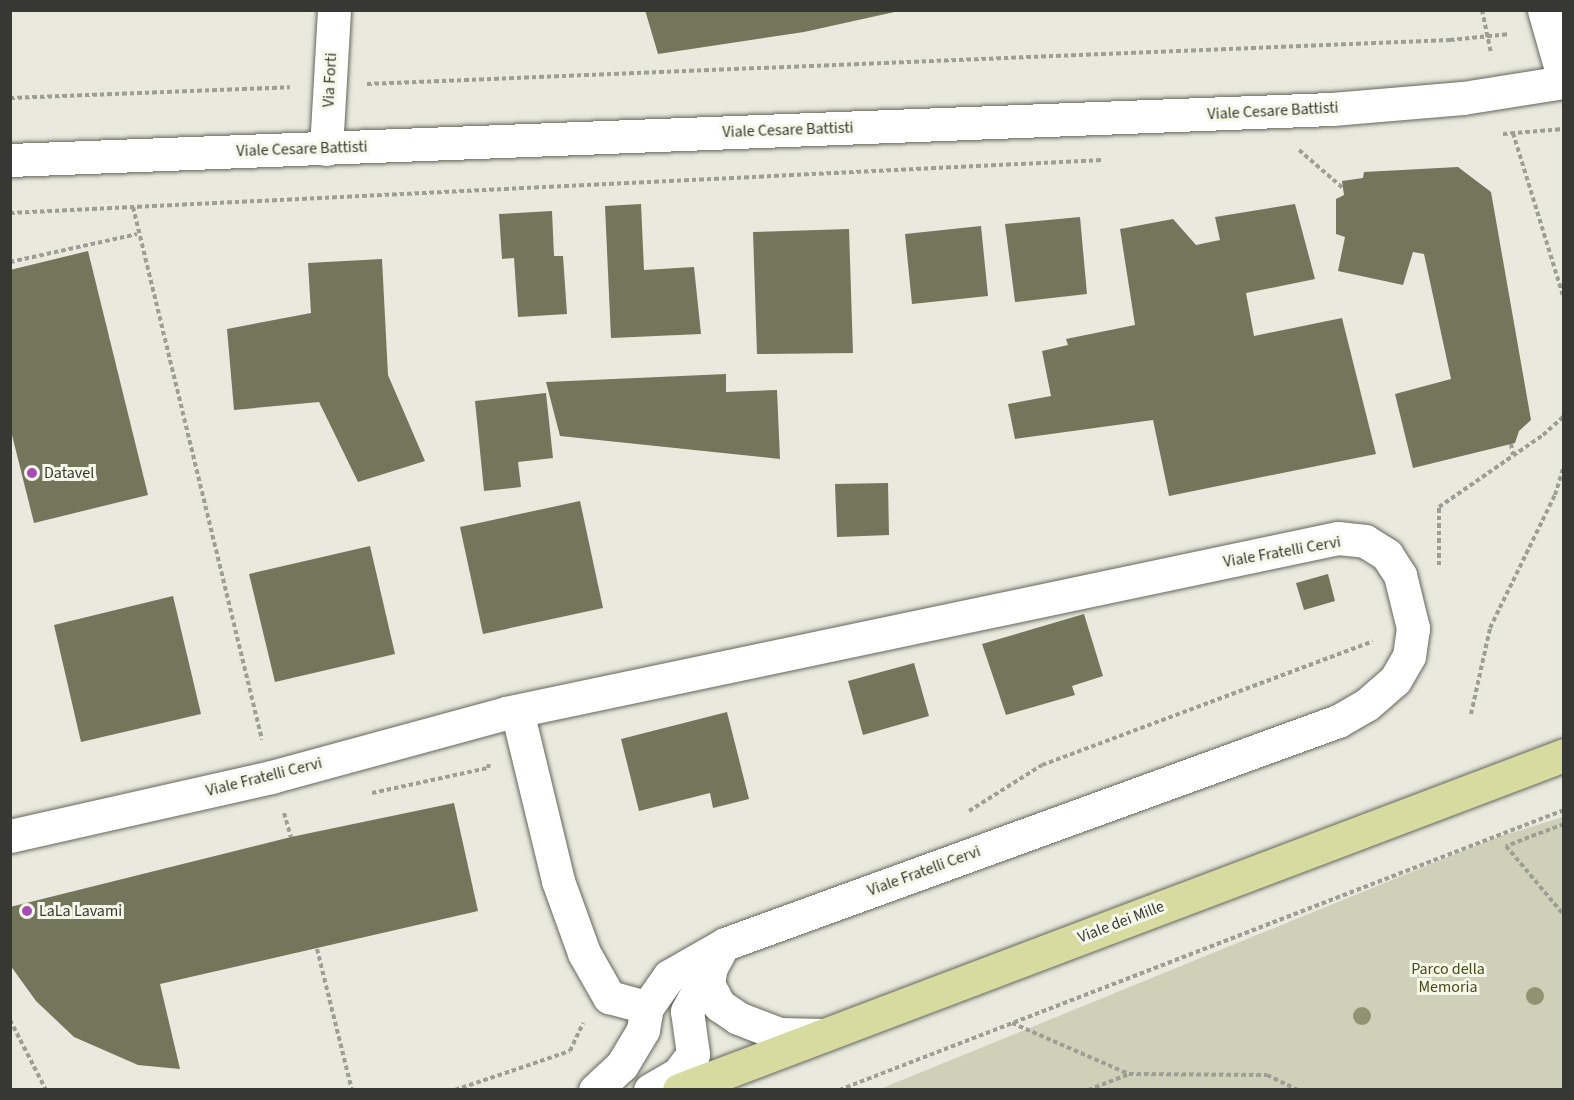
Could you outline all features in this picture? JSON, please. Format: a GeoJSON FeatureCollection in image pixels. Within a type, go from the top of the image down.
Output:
{"type":"FeatureCollection","features":[{"type":"Feature","properties":{"kind":"main road","name":"Viale dei Mille"},"geometry":{"type":"LineString","coordinates":[[679,1089],[1563,755]]}},
{"type":"Feature","properties":{"kind":"street","name":"Via Forti"},"geometry":{"type":"LineString","coordinates":[[326,149],[334,10]]}},
{"type":"Feature","properties":{"kind":"street"},"geometry":{"type":"LineString","coordinates":[[1544,10],[1563,81]]}},
{"type":"Feature","properties":{"kind":"street","name":"Viale Cesare Battisti"},"geometry":{"type":"LineString","coordinates":[[10,159],[326,149],[1332,109],[1462,98],[1563,81]]}},
{"type":"Feature","properties":{"kind":"street","name":"Viale Fratelli Cervi"},"geometry":{"type":"LineString","coordinates":[[10,836],[271,777],[516,711],[1338,538],[1365,542],[1387,555],[1400,575],[1413,628],[1409,656],[1395,680],[1366,705],[1338,721],[718,952],[669,976],[647,1007],[643,1030],[622,1065],[595,1089]]}},
{"type":"Feature","properties":{"kind":"street"},"geometry":{"type":"LineString","coordinates":[[516,711],[558,881],[584,953],[609,997],[647,1007]]}},
{"type":"Feature","properties":{"kind":"street"},"geometry":{"type":"LineString","coordinates":[[718,952],[708,984],[719,1005],[738,1018],[779,1034],[823,1035]]}},
{"type":"Feature","properties":{"kind":"street"},"geometry":{"type":"LineString","coordinates":[[650,1089],[678,1074],[693,1054],[687,1011],[718,952]]}},
{"type":"Feature","properties":{"kind":"path"},"geometry":{"type":"LineString","coordinates":[[10,98],[1487,38]]}},
{"type":"Feature","properties":{"kind":"path"},"geometry":{"type":"LineString","coordinates":[[1501,134],[1563,129]]}},
{"type":"Feature","properties":{"kind":"path"},"geometry":{"type":"LineString","coordinates":[[1513,133],[1563,299]]}},
{"type":"Feature","properties":{"kind":"path"},"geometry":{"type":"LineString","coordinates":[[1287,151],[1311,149]]}},
{"type":"Feature","properties":{"kind":"path"},"geometry":{"type":"LineString","coordinates":[[1299,150],[1343,188]]}},
{"type":"Feature","properties":{"kind":"path"},"geometry":{"type":"LineString","coordinates":[[10,213],[1108,160]]}},
{"type":"Feature","properties":{"kind":"path"},"geometry":{"type":"LineString","coordinates":[[133,207],[137,234],[271,777]]}},
{"type":"Feature","properties":{"kind":"path"},"geometry":{"type":"LineString","coordinates":[[10,262],[137,234]]}},
{"type":"Feature","properties":{"kind":"path"},"geometry":{"type":"LineString","coordinates":[[1439,575],[1439,507],[1513,455],[1563,416]]}},
{"type":"Feature","properties":{"kind":"path"},"geometry":{"type":"LineString","coordinates":[[1511,444],[1513,455]]}},
{"type":"Feature","properties":{"kind":"path"},"geometry":{"type":"LineString","coordinates":[[1471,714],[1490,628],[1555,495],[1563,465]]}},
{"type":"Feature","properties":{"kind":"path"},"geometry":{"type":"LineString","coordinates":[[966,813],[1042,765],[1413,628]]}},
{"type":"Feature","properties":{"kind":"path"},"geometry":{"type":"LineString","coordinates":[[839,1089],[1563,810]]}},
{"type":"Feature","properties":{"kind":"path"},"geometry":{"type":"LineString","coordinates":[[1563,824],[1506,846],[1563,915]]}},
{"type":"Feature","properties":{"kind":"path"},"geometry":{"type":"LineString","coordinates":[[316,950],[352,1089]]}},
{"type":"Feature","properties":{"kind":"path"},"geometry":{"type":"LineString","coordinates":[[454,1089],[570,1051],[602,985]]}},
{"type":"Feature","properties":{"kind":"path"},"geometry":{"type":"LineString","coordinates":[[10,1020],[46,1089]]}},
{"type":"Feature","properties":{"kind":"path"},"geometry":{"type":"LineString","coordinates":[[1012,1023],[1129,1074]]}},
{"type":"Feature","properties":{"kind":"path"},"geometry":{"type":"LineString","coordinates":[[1088,1089],[1129,1074],[1267,1076],[1298,1089]]}},
{"type":"Feature","properties":{"kind":"green space","name":"Parco della Memoria"},"geometry":{"type":"Polygon","coordinates":[[[1563,817],[1563,1089],[880,1089],[1492,839],[1563,817]]]}},
{"type":"Feature","properties":{"kind":"building"},"geometry":{"type":"Polygon","coordinates":[[[645,10],[899,11],[804,32],[658,54],[645,10]]]}},
{"type":"Feature","properties":{"kind":"building"},"geometry":{"type":"Polygon","coordinates":[[[1458,167],[1491,192],[1531,420],[1519,431],[1515,443],[1413,468],[1395,394],[1451,379],[1424,254],[1413,252],[1403,285],[1338,271],[1345,237],[1336,234],[1336,199],[1344,195],[1342,181],[1363,178],[1364,172],[1458,167]]]}},
{"type":"Feature","properties":{"kind":"building"},"geometry":{"type":"Polygon","coordinates":[[[641,204],[644,270],[694,267],[701,334],[611,338],[605,206],[641,204]]]}},
{"type":"Feature","properties":{"kind":"building"},"geometry":{"type":"Polygon","coordinates":[[[1295,204],[1315,279],[1246,293],[1254,336],[1342,318],[1376,454],[1169,496],[1153,420],[1015,439],[1008,404],[1051,396],[1042,351],[1068,345],[1066,339],[1135,325],[1120,229],[1173,219],[1196,245],[1220,240],[1215,217],[1295,204]]]}},
{"type":"Feature","properties":{"kind":"building"},"geometry":{"type":"Polygon","coordinates":[[[552,211],[554,256],[563,256],[567,314],[518,317],[514,258],[502,259],[499,214],[552,211]]]}},
{"type":"Feature","properties":{"kind":"building"},"geometry":{"type":"Polygon","coordinates":[[[1080,217],[1087,294],[1015,302],[1005,224],[1080,217]]]}},
{"type":"Feature","properties":{"kind":"building"},"geometry":{"type":"Polygon","coordinates":[[[981,226],[988,296],[912,304],[905,234],[981,226]]]}},
{"type":"Feature","properties":{"kind":"building"},"geometry":{"type":"Polygon","coordinates":[[[849,229],[853,353],[757,354],[753,232],[849,229]]]}},
{"type":"Feature","properties":{"kind":"building"},"geometry":{"type":"Polygon","coordinates":[[[88,251],[148,495],[34,523],[10,427],[10,270],[88,251]]]}},
{"type":"Feature","properties":{"kind":"building"},"geometry":{"type":"Polygon","coordinates":[[[382,259],[388,375],[425,461],[358,482],[319,402],[234,410],[227,329],[311,313],[308,263],[382,259]]]}},
{"type":"Feature","properties":{"kind":"building"},"geometry":{"type":"Polygon","coordinates":[[[726,374],[726,392],[777,390],[780,459],[560,436],[546,382],[726,374]]]}},
{"type":"Feature","properties":{"kind":"building"},"geometry":{"type":"Polygon","coordinates":[[[546,393],[553,458],[518,462],[521,487],[484,491],[475,401],[546,393]]]}},
{"type":"Feature","properties":{"kind":"building"},"geometry":{"type":"Polygon","coordinates":[[[888,483],[889,535],[837,537],[835,484],[888,483]]]}},
{"type":"Feature","properties":{"kind":"building"},"geometry":{"type":"Polygon","coordinates":[[[580,501],[603,608],[483,634],[460,527],[580,501]]]}},
{"type":"Feature","properties":{"kind":"building"},"geometry":{"type":"Polygon","coordinates":[[[370,546],[395,654],[275,682],[249,574],[370,546]]]}},
{"type":"Feature","properties":{"kind":"building"},"geometry":{"type":"Polygon","coordinates":[[[1328,574],[1335,601],[1304,610],[1296,583],[1328,574]]]}},
{"type":"Feature","properties":{"kind":"building"},"geometry":{"type":"Polygon","coordinates":[[[173,596],[201,714],[81,742],[54,625],[173,596]]]}},
{"type":"Feature","properties":{"kind":"building"},"geometry":{"type":"Polygon","coordinates":[[[1084,614],[1103,676],[1072,686],[1075,695],[1006,715],[982,644],[1084,614]]]}},
{"type":"Feature","properties":{"kind":"building"},"geometry":{"type":"Polygon","coordinates":[[[914,663],[929,716],[863,735],[848,681],[914,663]]]}},
{"type":"Feature","properties":{"kind":"building"},"geometry":{"type":"Polygon","coordinates":[[[727,712],[749,799],[713,808],[710,793],[639,811],[621,739],[727,712]]]}},
{"type":"Feature","properties":{"kind":"building"},"geometry":{"type":"Polygon","coordinates":[[[454,803],[478,911],[160,984],[180,1069],[138,1065],[74,1037],[36,1001],[10,965],[10,907],[291,837],[454,803]]]}},
{"type":"Feature","properties":{"kind":"place","name":"Datavel"},"geometry":{"type":"Point","coordinates":[32,473]}},
{"type":"Feature","properties":{"kind":"place","name":"LaLa Lavami"},"geometry":{"type":"Point","coordinates":[27,911]}}]}
